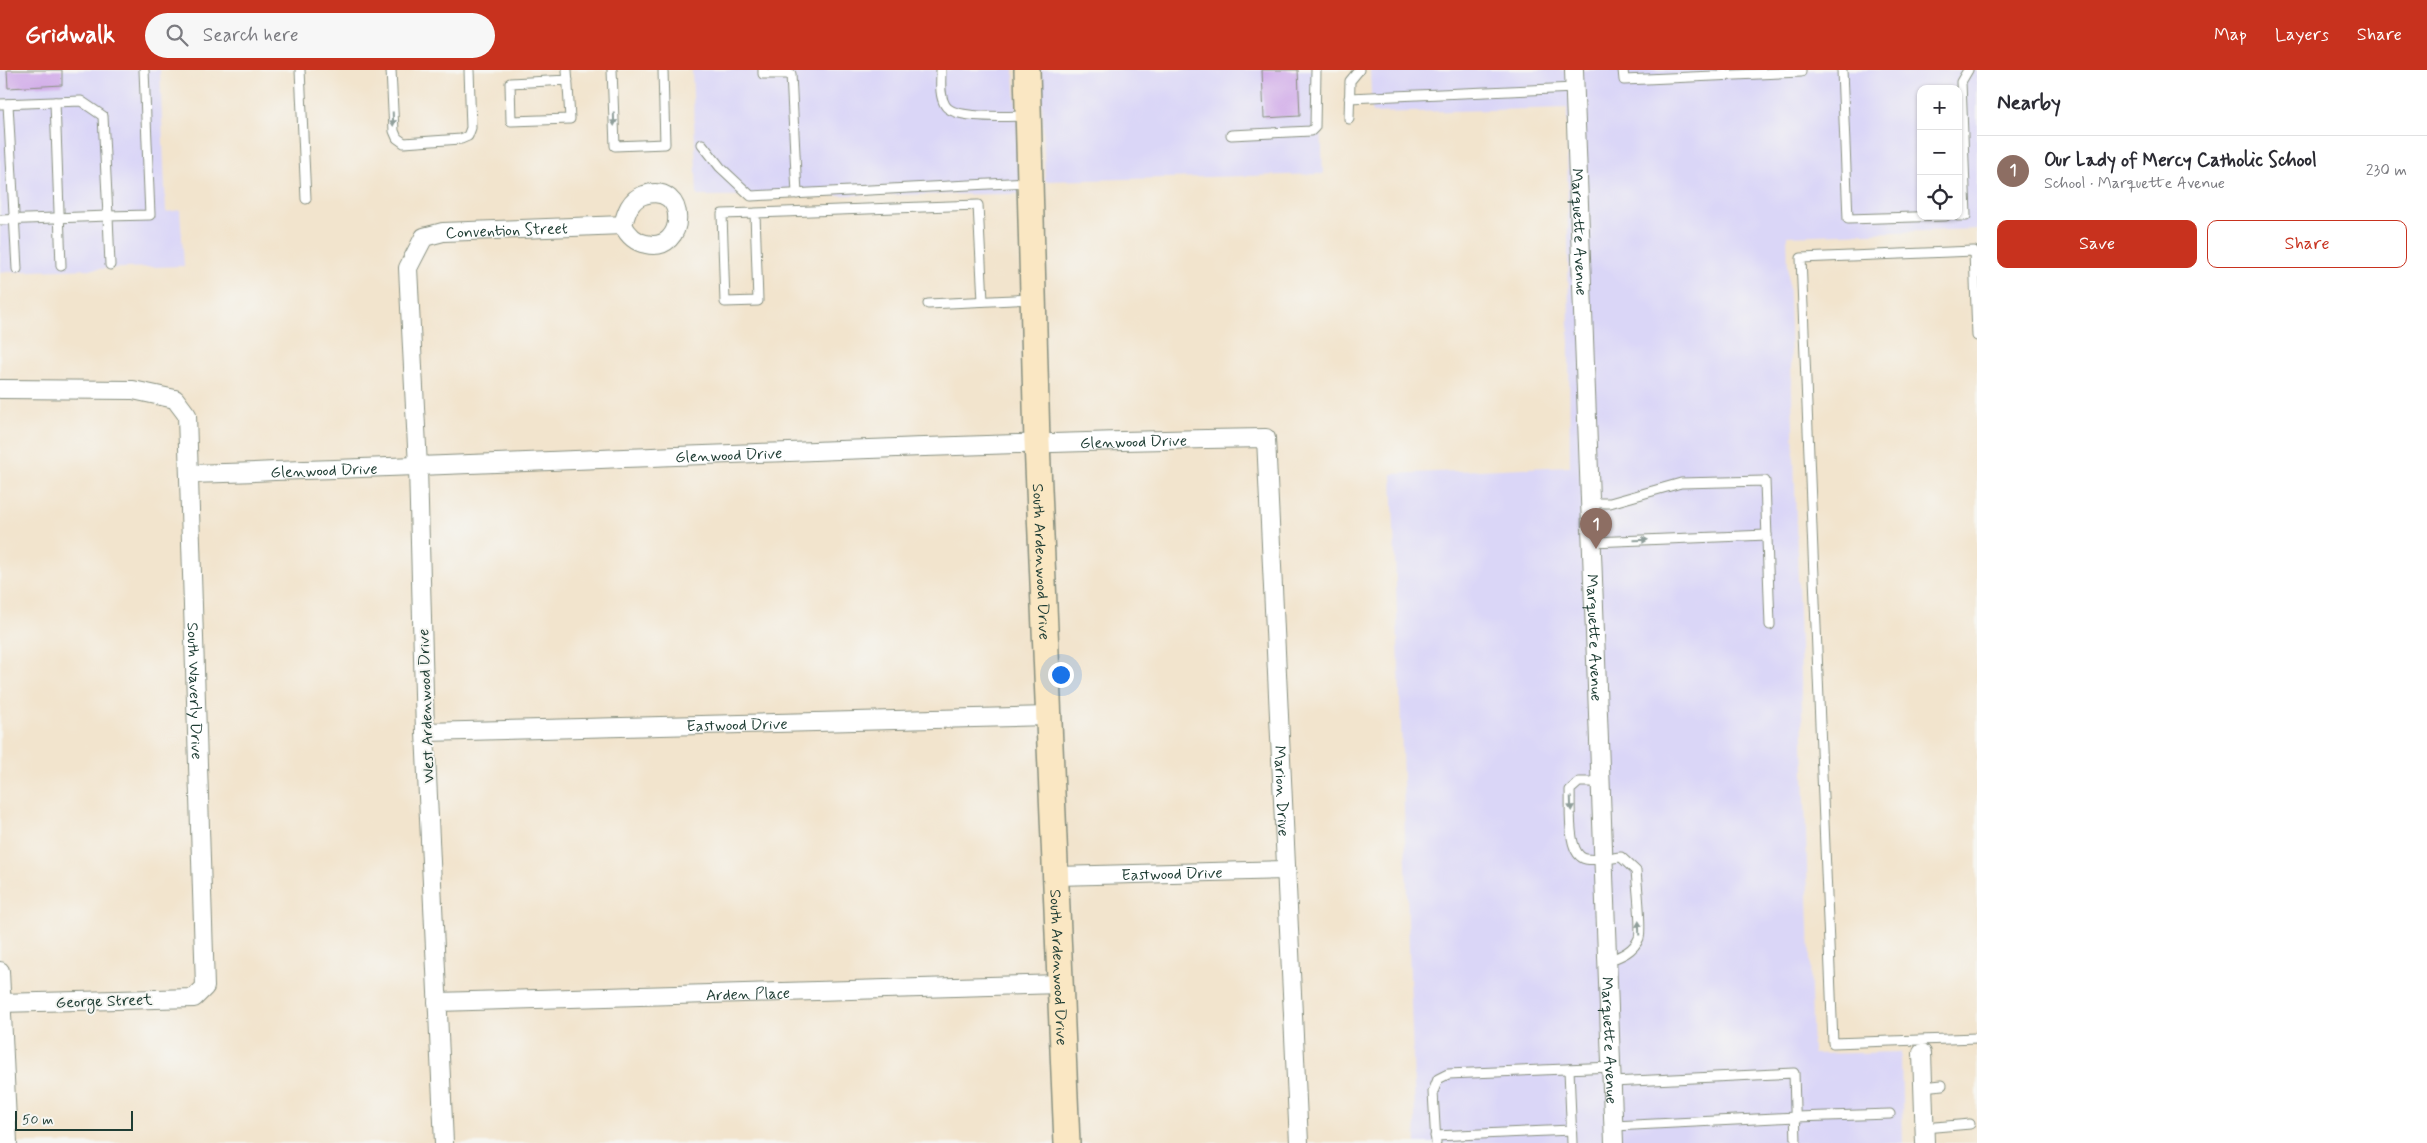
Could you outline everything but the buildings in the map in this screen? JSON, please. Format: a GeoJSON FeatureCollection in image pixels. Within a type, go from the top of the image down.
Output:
{"type":"FeatureCollection","features":[{"type":"Feature","properties":{"kind":"street","name":"South Ardenwood Drive"},"geometry":{"type":"LineString","coordinates":[[1027,70],[1037,442],[1057,876],[1059,984],[1068,1143]]}},
{"type":"Feature","properties":{"kind":"street","name":"Marquette Avenue"},"geometry":{"type":"LineString","coordinates":[[1574,70],[1614,1135]]}},
{"type":"Feature","properties":{"kind":"street","name":"Convention Street"},"geometry":{"type":"LineString","coordinates":[[408,268],[424,238],[443,232],[623,225]]}},
{"type":"Feature","properties":{"kind":"street","name":"West Ardenwood Drive"},"geometry":{"type":"LineString","coordinates":[[408,268],[418,467],[425,732],[444,1143]]}},
{"type":"Feature","properties":{"kind":"street","name":"South Waverly Drive"},"geometry":{"type":"LineString","coordinates":[[0,389],[132,390],[175,400],[187,415],[205,987]]}},
{"type":"Feature","properties":{"kind":"street","name":"Glenwood Drive"},"geometry":{"type":"LineString","coordinates":[[190,474],[418,467],[1037,442],[1266,438]]}},
{"type":"Feature","properties":{"kind":"street","name":"Marion Drive"},"geometry":{"type":"LineString","coordinates":[[1266,438],[1299,1143]]}},
{"type":"Feature","properties":{"kind":"street","name":"Eastwood Drive"},"geometry":{"type":"LineString","coordinates":[[425,732],[1050,716]]}},
{"type":"Feature","properties":{"kind":"street","name":"Eastwood Drive"},"geometry":{"type":"LineString","coordinates":[[1057,876],[1287,870]]}},
{"type":"Feature","properties":{"kind":"street"},"geometry":{"type":"LineString","coordinates":[[0,971],[4,1120],[8,1143]]}},
{"type":"Feature","properties":{"kind":"street","name":"Arden Place"},"geometry":{"type":"LineString","coordinates":[[437,1002],[1059,984]]}},
{"type":"Feature","properties":{"kind":"street","name":"George Street"},"geometry":{"type":"LineString","coordinates":[[1,1003],[194,998],[205,987]]}},
{"type":"Feature","properties":{"kind":"street"},"geometry":{"type":"LineString","coordinates":[[1922,1047],[1925,1136]]}},
{"type":"Feature","properties":{"kind":"lane"},"geometry":{"type":"LineString","coordinates":[[0,220],[150,215],[144,70]]}},
{"type":"Feature","properties":{"kind":"lane"},"geometry":{"type":"LineString","coordinates":[[300,70],[306,199]]}},
{"type":"Feature","properties":{"kind":"lane"},"geometry":{"type":"LineString","coordinates":[[391,70],[394,131],[397,138],[404,142],[461,139],[468,136],[471,128],[469,70]]}},
{"type":"Feature","properties":{"kind":"lane"},"geometry":{"type":"LineString","coordinates":[[567,70],[568,80],[570,119],[511,121],[510,83],[568,80]]}},
{"type":"Feature","properties":{"kind":"lane"},"geometry":{"type":"LineString","coordinates":[[612,70],[615,146],[665,144],[663,70]]}},
{"type":"Feature","properties":{"kind":"lane"},"geometry":{"type":"LineString","coordinates":[[763,70],[763,74],[791,72],[797,194]]}},
{"type":"Feature","properties":{"kind":"lane"},"geometry":{"type":"LineString","coordinates":[[941,70],[942,98],[946,107],[952,112],[981,116],[1028,116]]}},
{"type":"Feature","properties":{"kind":"lane"},"geometry":{"type":"LineString","coordinates":[[1231,135],[1310,131],[1315,127],[1316,70]]}},
{"type":"Feature","properties":{"kind":"lane"},"geometry":{"type":"LineString","coordinates":[[1349,119],[1350,81],[1359,70]]}},
{"type":"Feature","properties":{"kind":"lane"},"geometry":{"type":"LineString","coordinates":[[1623,70],[1624,80],[1801,72],[1801,70]]}},
{"type":"Feature","properties":{"kind":"lane"},"geometry":{"type":"LineString","coordinates":[[1842,70],[1848,220],[1917,217]]}},
{"type":"Feature","properties":{"kind":"lane"},"geometry":{"type":"LineString","coordinates":[[1962,216],[1966,216],[1960,82],[1968,70]]}},
{"type":"Feature","properties":{"kind":"lane"},"geometry":{"type":"LineString","coordinates":[[1349,98],[1575,88]]}},
{"type":"Feature","properties":{"kind":"lane"},"geometry":{"type":"LineString","coordinates":[[17,268],[4,104],[81,101],[103,116],[110,265]]}},
{"type":"Feature","properties":{"kind":"lane"},"geometry":{"type":"LineString","coordinates":[[54,102],[61,266]]}},
{"type":"Feature","properties":{"kind":"lane"},"geometry":{"type":"LineString","coordinates":[[702,144],[720,167],[751,196],[1030,182]]}},
{"type":"Feature","properties":{"kind":"lane"},"geometry":{"type":"LineString","coordinates":[[754,213],[758,301],[725,302],[722,214],[978,205],[983,301]]}},
{"type":"Feature","properties":{"kind":"lane"},"geometry":{"type":"LineString","coordinates":[[1977,336],[1974,251],[1801,258],[1833,1043],[1922,1047],[1977,1038]]}},
{"type":"Feature","properties":{"kind":"lane"},"geometry":{"type":"LineString","coordinates":[[928,304],[1033,299]]}},
{"type":"Feature","properties":{"kind":"lane"},"geometry":{"type":"LineString","coordinates":[[1591,503],[1610,502],[1681,483],[1766,481],[1770,625]]}},
{"type":"Feature","properties":{"kind":"lane"},"geometry":{"type":"LineString","coordinates":[[1592,542],[1767,535]]}},
{"type":"Feature","properties":{"kind":"lane"},"geometry":{"type":"LineString","coordinates":[[1602,782],[1579,782],[1570,790],[1572,846],[1577,854],[1586,859],[1621,857],[1636,871],[1639,937],[1632,948],[1624,955],[1608,961]]}},
{"type":"Feature","properties":{"kind":"lane"},"geometry":{"type":"LineString","coordinates":[[1569,1069],[1572,1143]]}},
{"type":"Feature","properties":{"kind":"lane"},"geometry":{"type":"LineString","coordinates":[[1572,1130],[1435,1140],[1433,1092],[1438,1078],[1448,1074],[1569,1069],[1612,1075],[1794,1073],[1796,1143]]}},
{"type":"Feature","properties":{"kind":"lane"},"geometry":{"type":"LineString","coordinates":[[1923,1087],[1942,1085]]}},
{"type":"Feature","properties":{"kind":"lane"},"geometry":{"type":"LineString","coordinates":[[1614,1135],[1796,1117],[1890,1114]]}},
{"type":"Feature","properties":{"kind":"lane"},"geometry":{"type":"LineString","coordinates":[[1925,1136],[1970,1124]]}},
{"type":"Feature","properties":{"kind":"shaded area"},"geometry":{"type":"Polygon","coordinates":[[[0,70],[160,70],[166,212],[180,210],[184,266],[0,272],[0,70]]]}},
{"type":"Feature","properties":{"kind":"shaded area"},"geometry":{"type":"Polygon","coordinates":[[[692,70],[1014,70],[1021,194],[697,196],[692,70]]]}},
{"type":"Feature","properties":{"kind":"shaded area"},"geometry":{"type":"Polygon","coordinates":[[[1041,70],[1319,70],[1323,174],[1045,181],[1041,70]]]}},
{"type":"Feature","properties":{"kind":"shaded area"},"geometry":{"type":"Polygon","coordinates":[[[1370,70],[1977,70],[1977,229],[1787,236],[1813,1054],[1901,1052],[1903,1143],[1416,1143],[1392,474],[1570,466],[1567,108],[1372,113],[1370,70]]]}},
{"type":"Feature","properties":{"kind":"place","name":"Our Lady of Mercy Catholic School"},"geometry":{"type":"Point","coordinates":[1596,549]}}]}
